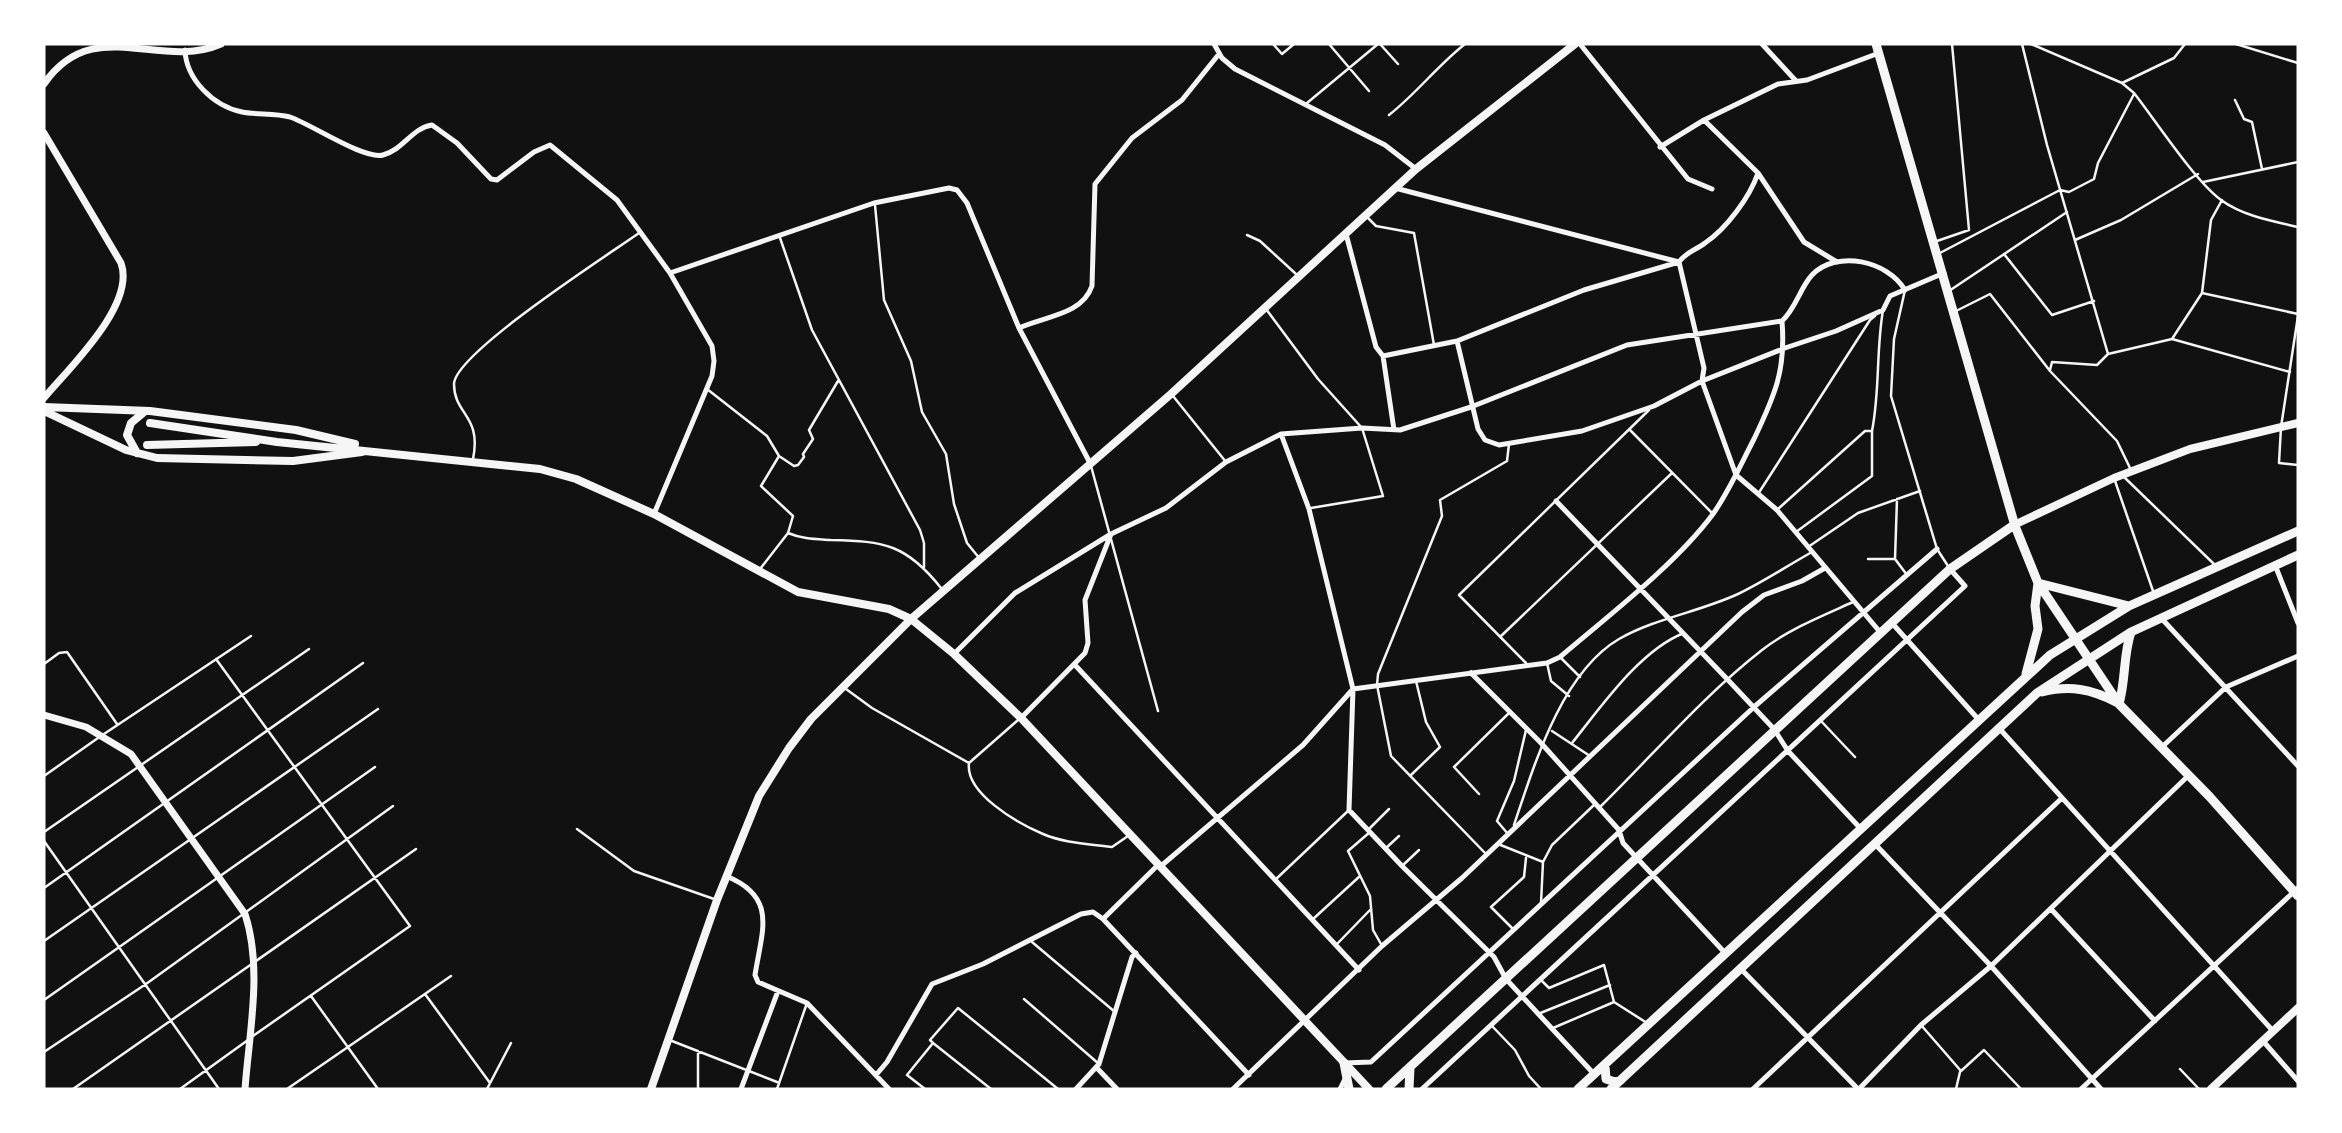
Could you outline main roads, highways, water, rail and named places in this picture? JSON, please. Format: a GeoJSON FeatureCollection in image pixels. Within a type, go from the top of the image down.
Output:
{"type":"FeatureCollection","features":[{"type":"Feature","properties":{"kind":"main road"},"geometry":{"type":"LineString","coordinates":[[651,1089],[717,900],[759,796],[811,719],[911,619],[1171,394],[1416,169],[1574,44]]}},
{"type":"Feature","properties":{"kind":"main road"},"geometry":{"type":"LineString","coordinates":[[1878,48],[2014,525],[2038,583],[2119,704],[2297,892]]}},
{"type":"Feature","properties":{"kind":"main road"},"geometry":{"type":"LineString","coordinates":[[44,409],[143,413],[296,429],[382,450]]}},
{"type":"Feature","properties":{"kind":"main road"},"geometry":{"type":"LineString","coordinates":[[44,409],[142,456],[293,461],[382,450]]}},
{"type":"Feature","properties":{"kind":"main road"},"geometry":{"type":"LineString","coordinates":[[142,456],[133,450],[127,435],[131,423],[143,413]]}},
{"type":"Feature","properties":{"kind":"main road"},"geometry":{"type":"LineString","coordinates":[[150,422],[277,442],[522,465],[563,475],[654,513],[798,592],[889,610],[911,619],[954,654],[1021,718],[1306,1022],[1345,1068],[1369,1089]]}},
{"type":"Feature","properties":{"kind":"main road"},"geometry":{"type":"LineString","coordinates":[[1386,1089],[1950,569],[2014,525],[2118,476],[2190,449],[2298,423]]}},
{"type":"Feature","properties":{"kind":"main road"},"geometry":{"type":"LineString","coordinates":[[147,445],[277,442]]}},
{"type":"Feature","properties":{"kind":"main road"},"geometry":{"type":"LineString","coordinates":[[1578,1089],[2024,677],[2073,638],[2154,594],[2298,531]]}},
{"type":"Feature","properties":{"kind":"main road"},"geometry":{"type":"LineString","coordinates":[[1611,1089],[2037,693],[2087,658],[2131,632],[2298,555]]}},
{"type":"Feature","properties":{"kind":"main road"},"geometry":{"type":"LineString","coordinates":[[2038,583],[2129,606]]}},
{"type":"Feature","properties":{"kind":"main road"},"geometry":{"type":"LineString","coordinates":[[2024,677],[2038,629],[2035,606],[2038,583]]}},
{"type":"Feature","properties":{"kind":"main road"},"geometry":{"type":"LineString","coordinates":[[2119,704],[2125,681],[2123,663],[2131,632]]}},
{"type":"Feature","properties":{"kind":"main road"},"geometry":{"type":"LineString","coordinates":[[2037,693],[2059,688],[2076,688],[2095,691],[2119,704]]}},
{"type":"Feature","properties":{"kind":"main road"},"geometry":{"type":"LineString","coordinates":[[2211,1089],[2298,1008]]}},
{"type":"Feature","properties":{"kind":"main road"},"geometry":{"type":"LineString","coordinates":[[1606,1063],[1603,1073],[1606,1079],[1611,1082],[1621,1080]]}},
{"type":"Feature","properties":{"kind":"main road"},"geometry":{"type":"LineString","coordinates":[[1345,1068],[1349,1089]]}},
{"type":"Feature","properties":{"kind":"main road"},"geometry":{"type":"LineString","coordinates":[[1409,1089],[1410,1068]]}}]}
